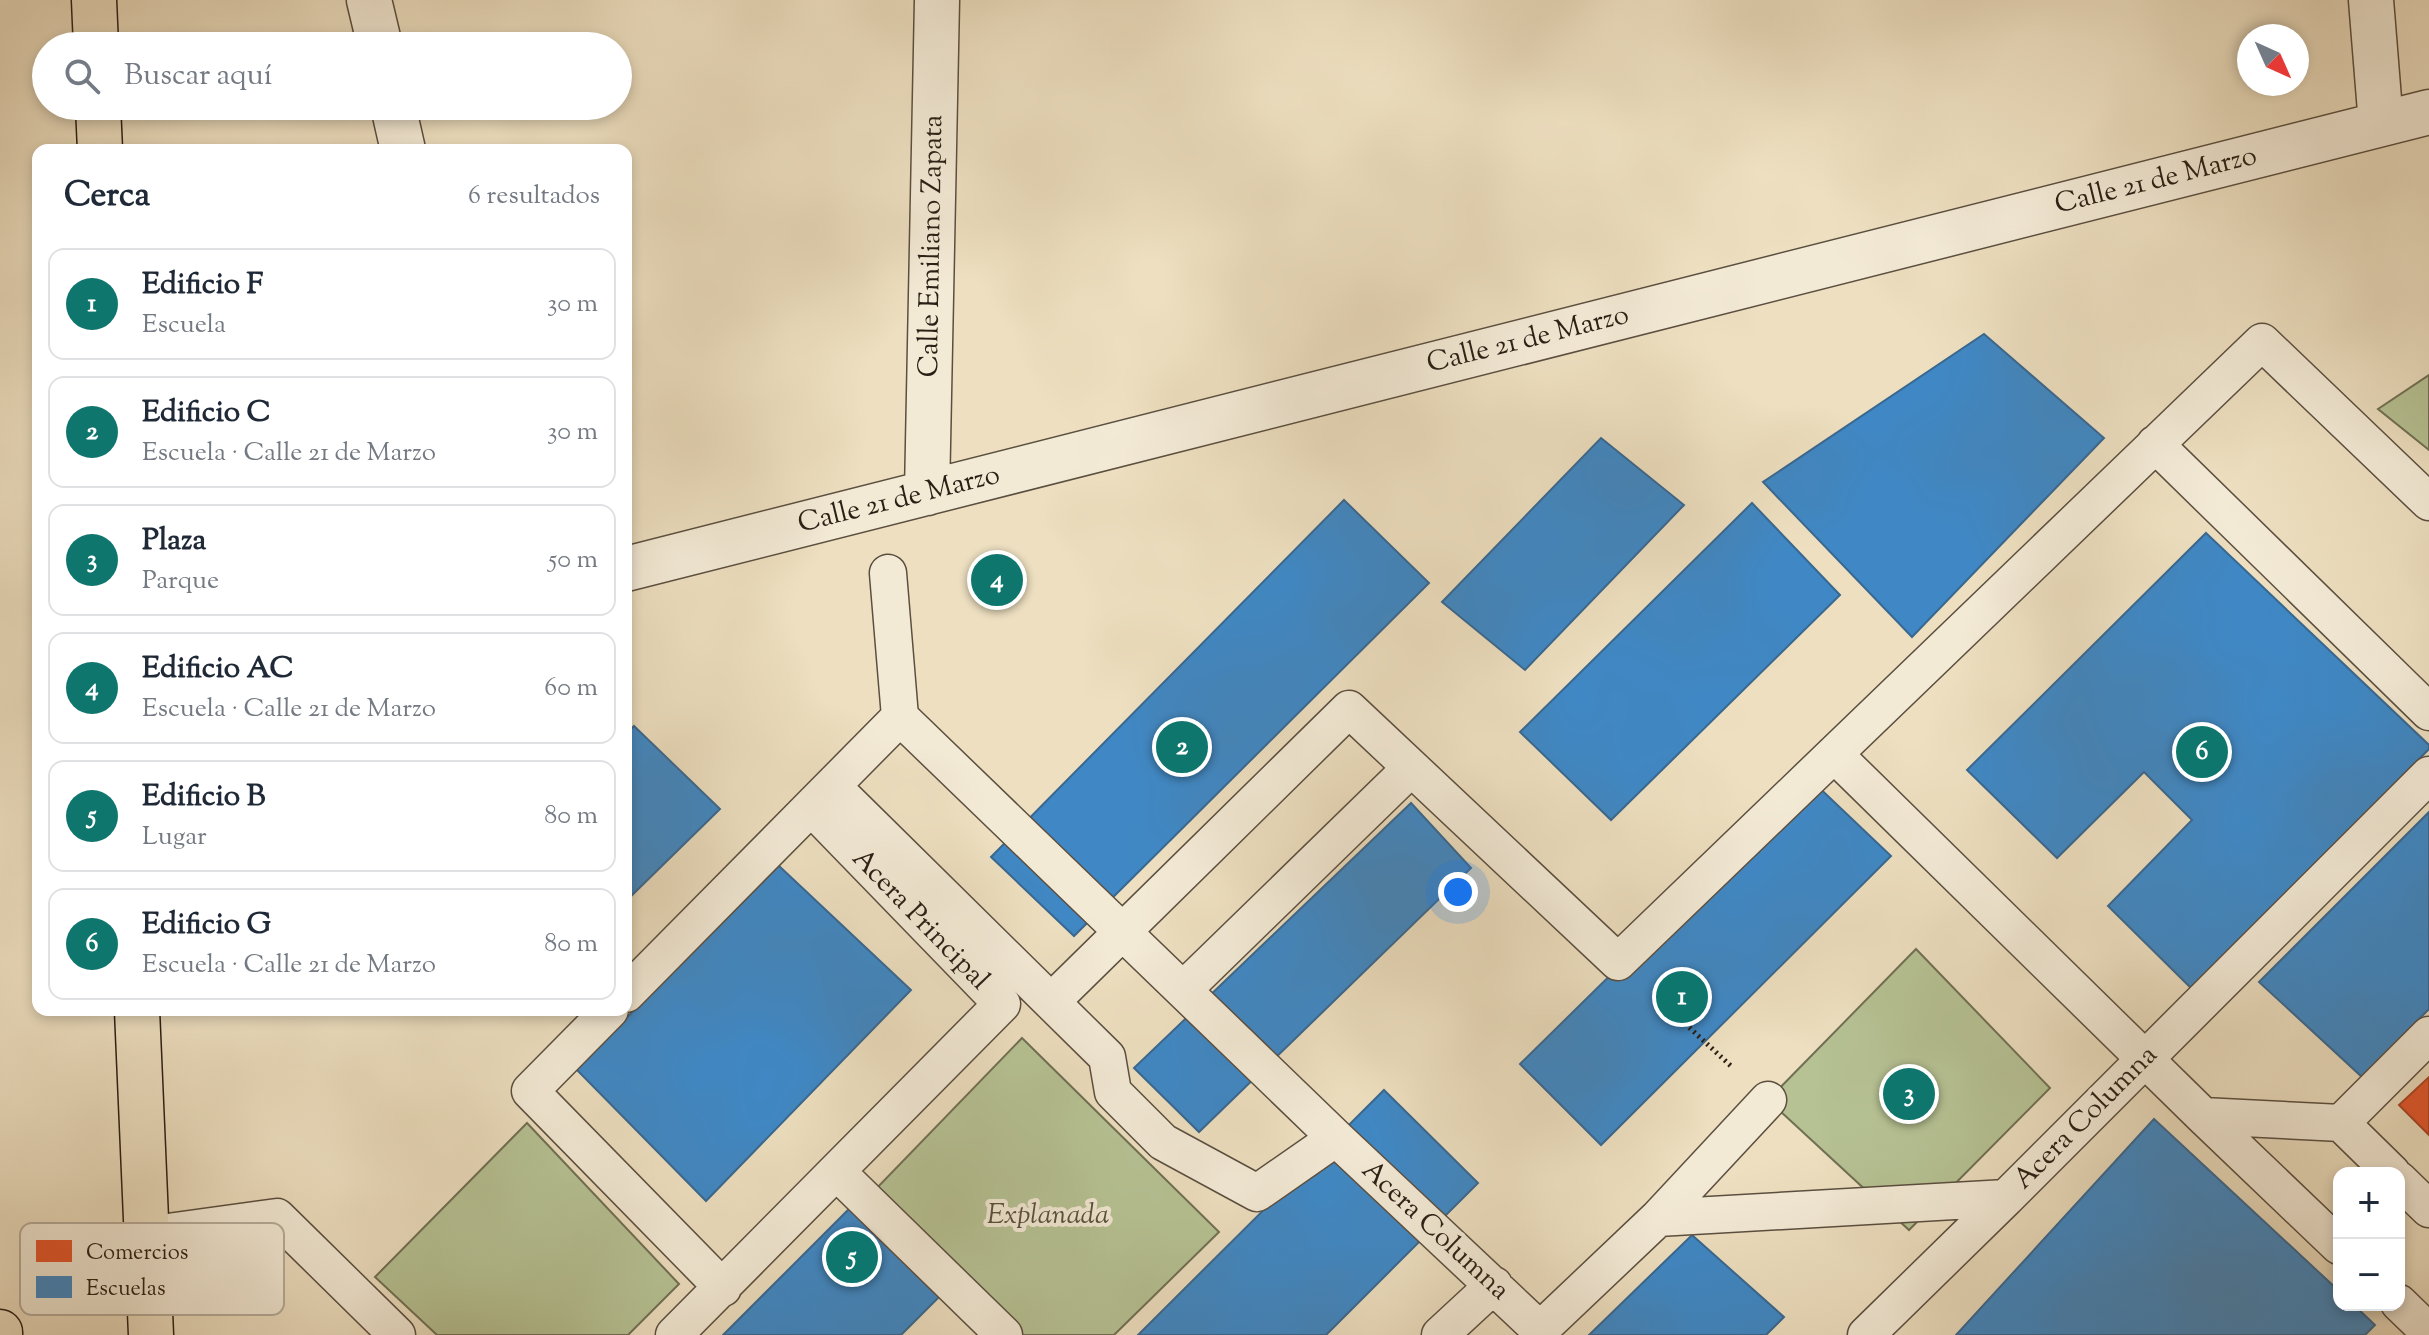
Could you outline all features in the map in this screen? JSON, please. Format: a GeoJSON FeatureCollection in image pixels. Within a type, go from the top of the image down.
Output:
{"type":"FeatureCollection","features":[{"type":"Feature","properties":{"kind":"main road"},"geometry":{"type":"LineString","coordinates":[[97,32],[98,1]]}},
{"type":"Feature","properties":{"kind":"main road"},"geometry":{"type":"LineString","coordinates":[[99,120],[100,144]]}},
{"type":"Feature","properties":{"kind":"main road"},"geometry":{"type":"LineString","coordinates":[[137,1016],[146,1223]]}},
{"type":"Feature","properties":{"kind":"main road"},"geometry":{"type":"LineString","coordinates":[[150,1315],[151,1335]]}},
{"type":"Feature","properties":{"kind":"street"},"geometry":{"type":"LineString","coordinates":[[369,0],[377,32]]}},
{"type":"Feature","properties":{"kind":"street","name":"Calle Emiliano Zapata"},"geometry":{"type":"LineString","coordinates":[[927,493],[937,0]]}},
{"type":"Feature","properties":{"kind":"street"},"geometry":{"type":"LineString","coordinates":[[2371,0],[2381,124]]}},
{"type":"Feature","properties":{"kind":"street","name":"Calle 21 de Marzo"},"geometry":{"type":"LineString","coordinates":[[632,567],[2429,112]]}},
{"type":"Feature","properties":{"kind":"street"},"geometry":{"type":"LineString","coordinates":[[396,120],[402,144]]}},
{"type":"Feature","properties":{"kind":"lane"},"geometry":{"type":"LineString","coordinates":[[1052,1001],[1349,709],[1618,962],[2262,342],[2429,502]]}},
{"type":"Feature","properties":{"kind":"lane"},"geometry":{"type":"LineString","coordinates":[[2155,444],[2429,712]]}},
{"type":"Feature","properties":{"kind":"lane"},"geometry":{"type":"LineString","coordinates":[[632,988],[900,717],[888,573]]}},
{"type":"Feature","properties":{"kind":"lane","name":"Acera Columna"},"geometry":{"type":"LineString","coordinates":[[900,717],[1336,1138],[1540,1330],[1658,1218],[2006,1198],[2429,775]]}},
{"type":"Feature","properties":{"kind":"lane"},"geometry":{"type":"LineString","coordinates":[[1834,754],[2333,1240]]}},
{"type":"Feature","properties":{"kind":"lane"},"geometry":{"type":"LineString","coordinates":[[1183,990],[1411,768]]}},
{"type":"Feature","properties":{"kind":"lane"},"geometry":{"type":"LineString","coordinates":[[822,796],[1052,1001],[1107,1057],[1113,1092],[1163,1142],[1257,1193],[1336,1138]]}},
{"type":"Feature","properties":{"kind":"lane","name":"Acera Principal"},"geometry":{"type":"LineString","coordinates":[[674,1335],[1002,1004],[822,796]]}},
{"type":"Feature","properties":{"kind":"lane"},"geometry":{"type":"LineString","coordinates":[[604,1016],[530,1091],[723,1288]]}},
{"type":"Feature","properties":{"kind":"lane"},"geometry":{"type":"LineString","coordinates":[[2341,1123],[2429,1035]]}},
{"type":"Feature","properties":{"kind":"lane"},"geometry":{"type":"LineString","coordinates":[[1658,1218],[1768,1100]]}},
{"type":"Feature","properties":{"kind":"lane"},"geometry":{"type":"LineString","coordinates":[[2203,1116],[2341,1123],[2386,1167]]}},
{"type":"Feature","properties":{"kind":"lane"},"geometry":{"type":"LineString","coordinates":[[837,1172],[1004,1335]]}},
{"type":"Feature","properties":{"kind":"lane"},"geometry":{"type":"LineString","coordinates":[[2405,1186],[2429,1209]]}},
{"type":"Feature","properties":{"kind":"lane"},"geometry":{"type":"LineString","coordinates":[[1866,1335],[2006,1198]]}},
{"type":"Feature","properties":{"kind":"lane"},"geometry":{"type":"LineString","coordinates":[[233,1223],[277,1217],[283,1223]]}},
{"type":"Feature","properties":{"kind":"lane"},"geometry":{"type":"LineString","coordinates":[[284,1224],[397,1335]]}},
{"type":"Feature","properties":{"kind":"lane"},"geometry":{"type":"LineString","coordinates":[[1440,1335],[1494,1285]]}},
{"type":"Feature","properties":{"kind":"lane"},"geometry":{"type":"LineString","coordinates":[[2405,1309],[2429,1332]]}},
{"type":"Feature","properties":{"kind":"path"},"geometry":{"type":"LineString","coordinates":[[1618,962],[1768,1100]]}},
{"type":"Feature","properties":{"kind":"green space"},"geometry":{"type":"Polygon","coordinates":[[[2429,375],[2429,450],[2378,409],[2429,375]]]}},
{"type":"Feature","properties":{"kind":"green space"},"geometry":{"type":"Polygon","coordinates":[[[1916,949],[2050,1088],[1909,1230],[1768,1100],[1916,949]]]}},
{"type":"Feature","properties":{"kind":"green space","name":"Explanada"},"geometry":{"type":"Polygon","coordinates":[[[1022,1038],[1219,1232],[1114,1335],[1014,1335],[873,1192],[1022,1038]]]}},
{"type":"Feature","properties":{"kind":"green space"},"geometry":{"type":"Polygon","coordinates":[[[527,1123],[679,1284],[628,1335],[437,1335],[375,1277],[527,1123]]]}},
{"type":"Feature","properties":{"kind":"building: Comercios"},"geometry":{"type":"Polygon","coordinates":[[[2429,1077],[2429,1135],[2399,1105],[2429,1077]]]}},
{"type":"Feature","properties":{"kind":"building: Escuelas"},"geometry":{"type":"Polygon","coordinates":[[[1984,334],[2104,438],[1912,637],[1763,482],[1984,334]]]}},
{"type":"Feature","properties":{"kind":"building: Escuelas"},"geometry":{"type":"Polygon","coordinates":[[[1601,438],[1684,505],[1525,670],[1442,602],[1601,438]]]}},
{"type":"Feature","properties":{"kind":"building: Escuelas"},"geometry":{"type":"Polygon","coordinates":[[[1344,500],[1429,583],[1074,936],[991,857],[1344,500]]]}},
{"type":"Feature","properties":{"kind":"building: Escuelas"},"geometry":{"type":"Polygon","coordinates":[[[1752,503],[1840,595],[1611,820],[1520,732],[1752,503]]]}},
{"type":"Feature","properties":{"kind":"building: Escuelas"},"geometry":{"type":"Polygon","coordinates":[[[2206,533],[2429,745],[2429,749],[2192,989],[2108,906],[2192,820],[2144,772],[2057,858],[1967,770],[2206,533]]]}},
{"type":"Feature","properties":{"kind":"building: Escuelas"},"geometry":{"type":"Polygon","coordinates":[[[634,726],[720,809],[632,895],[634,726]]]}},
{"type":"Feature","properties":{"kind":"building: Escuelas"},"geometry":{"type":"Polygon","coordinates":[[[1810,779],[1891,856],[1601,1145],[1520,1064],[1810,779]]]}},
{"type":"Feature","properties":{"kind":"building: Escuelas"},"geometry":{"type":"Polygon","coordinates":[[[1411,803],[1471,868],[1199,1132],[1134,1068],[1411,803]]]}},
{"type":"Feature","properties":{"kind":"building: Escuelas"},"geometry":{"type":"Polygon","coordinates":[[[2429,812],[2429,1009],[2362,1077],[2259,982],[2429,812]]]}},
{"type":"Feature","properties":{"kind":"building: Escuelas"},"geometry":{"type":"Polygon","coordinates":[[[778,865],[911,990],[706,1201],[576,1069],[628,1016],[632,1016],[632,1012],[778,865]]]}},
{"type":"Feature","properties":{"kind":"building: Escuelas"},"geometry":{"type":"Polygon","coordinates":[[[1384,1090],[1478,1183],[1326,1335],[1138,1335],[1384,1090]]]}},
{"type":"Feature","properties":{"kind":"building: Escuelas"},"geometry":{"type":"Polygon","coordinates":[[[2154,1119],[2333,1285],[2333,1311],[2360,1311],[2375,1325],[2365,1335],[1956,1335],[2154,1119]]]}},
{"type":"Feature","properties":{"kind":"building: Escuelas"},"geometry":{"type":"Polygon","coordinates":[[[851,1207],[941,1295],[901,1335],[723,1335],[851,1207]]]}},
{"type":"Feature","properties":{"kind":"building: Escuelas"},"geometry":{"type":"Polygon","coordinates":[[[1692,1235],[1784,1317],[1766,1335],[1589,1335],[1692,1235]]]}},
{"type":"Feature","properties":{"kind":"place","name":"Edificio AC"},"geometry":{"type":"Point","coordinates":[997,580]}},
{"type":"Feature","properties":{"kind":"place","name":"Edificio C"},"geometry":{"type":"Point","coordinates":[1182,747]}},
{"type":"Feature","properties":{"kind":"place","name":"Edificio G"},"geometry":{"type":"Point","coordinates":[2202,752]}},
{"type":"Feature","properties":{"kind":"place","name":"Edificio F"},"geometry":{"type":"Point","coordinates":[1682,997]}},
{"type":"Feature","properties":{"kind":"place","name":"Plaza"},"geometry":{"type":"Point","coordinates":[1909,1094]}},
{"type":"Feature","properties":{"kind":"place","name":"Edificio B"},"geometry":{"type":"Point","coordinates":[852,1257]}}]}
